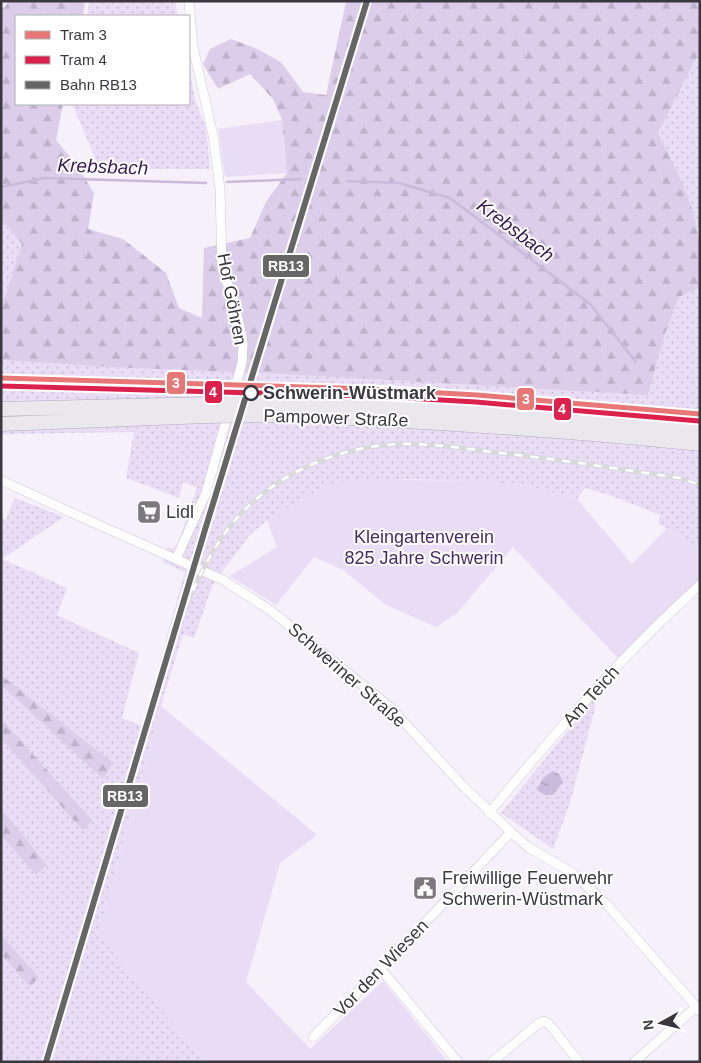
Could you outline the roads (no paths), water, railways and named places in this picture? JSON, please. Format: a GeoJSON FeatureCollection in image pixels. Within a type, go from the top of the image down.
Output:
{"type":"FeatureCollection","features":[{"type":"Feature","properties":{"kind":"main road","name":"Pampower Straße"},"geometry":{"type":"LineString","coordinates":[[1,410],[412,408],[524,415],[700,431]]}},
{"type":"Feature","properties":{"kind":"main road","name":"Pampower Straße"},"geometry":{"type":"LineString","coordinates":[[285,409],[523,427],[700,444]]}},
{"type":"Feature","properties":{"kind":"main road","name":"Pampower Straße"},"geometry":{"type":"LineString","coordinates":[[1,424],[209,410]]}},
{"type":"Feature","properties":{"kind":"street","name":"Hof Göhren"},"geometry":{"type":"LineString","coordinates":[[176,559],[206,493],[242,364],[243,353],[239,322],[222,266],[220,188],[217,162],[213,135],[193,47],[189,1]]}},
{"type":"Feature","properties":{"kind":"street","name":"Schweriner Straße"},"geometry":{"type":"LineString","coordinates":[[1,480],[223,580],[270,610],[391,708],[489,813],[528,847],[574,874],[609,907],[698,1009]]}},
{"type":"Feature","properties":{"kind":"street","name":"Am Teich"},"geometry":{"type":"LineString","coordinates":[[489,813],[535,757],[611,673],[700,585]]}},
{"type":"Feature","properties":{"kind":"street","name":"Vor den Wiesen"},"geometry":{"type":"LineString","coordinates":[[313,1037],[381,969],[511,832]]}},
{"type":"Feature","properties":{"kind":"street"},"geometry":{"type":"LineString","coordinates":[[381,969],[458,1062]]}},
{"type":"Feature","properties":{"kind":"street"},"geometry":{"type":"LineString","coordinates":[[634,1062],[698,1009]]}},
{"type":"Feature","properties":{"kind":"street"},"geometry":{"type":"LineString","coordinates":[[492,1062],[539,1023],[544,1021],[579,1062]]}},
{"type":"Feature","properties":{"kind":"water"},"geometry":{"type":"Polygon","coordinates":[[[553,771],[559,774],[563,782],[553,795],[545,795],[537,790],[543,778],[553,771]]]}},
{"type":"Feature","properties":{"kind":"waterway","name":"Krebsbach"},"geometry":{"type":"LineString","coordinates":[[1,187],[45,178],[206,183]]}},
{"type":"Feature","properties":{"kind":"waterway","name":"Krebsbach"},"geometry":{"type":"LineString","coordinates":[[227,182],[301,179]]}},
{"type":"Feature","properties":{"kind":"waterway","name":"Krebsbach"},"geometry":{"type":"LineString","coordinates":[[347,181],[399,183],[450,198],[590,304],[636,362]]}},
{"type":"Feature","properties":{"kind":"railway"},"geometry":{"type":"LineString","coordinates":[[169,650],[202,572],[228,529],[245,510],[285,478],[308,466],[332,457],[382,445],[432,445],[551,459],[680,478],[700,485]]}},
{"type":"Feature","properties":{"kind":"tram line","name":"3"},"geometry":{"type":"LineString","coordinates":[[1,378],[371,389],[477,395],[700,414]]}},
{"type":"Feature","properties":{"kind":"tram line","name":"4"},"geometry":{"type":"LineString","coordinates":[[1,386],[371,396],[476,402],[699,421]]}},
{"type":"Feature","properties":{"kind":"rail line","name":"RB13"},"geometry":{"type":"LineString","coordinates":[[46,1062],[204,533],[367,1]]}},
{"type":"Feature","properties":{"kind":"place","name":"Schwerin-Wüstmark"},"geometry":{"type":"Point","coordinates":[251,393]}},
{"type":"Feature","properties":{"kind":"place","name":"Lidl"},"geometry":{"type":"Point","coordinates":[149,512]}},
{"type":"Feature","properties":{"kind":"place","name":"Freiwillige Feuerwehr Schwerin-Wüstmark"},"geometry":{"type":"Point","coordinates":[425,888]}},
{"type":"Feature","properties":{"kind":"park label","name":"Kleingartenverein 825 Jahre Schwerin"},"geometry":{"type":"Point","coordinates":[424,547]}}]}
